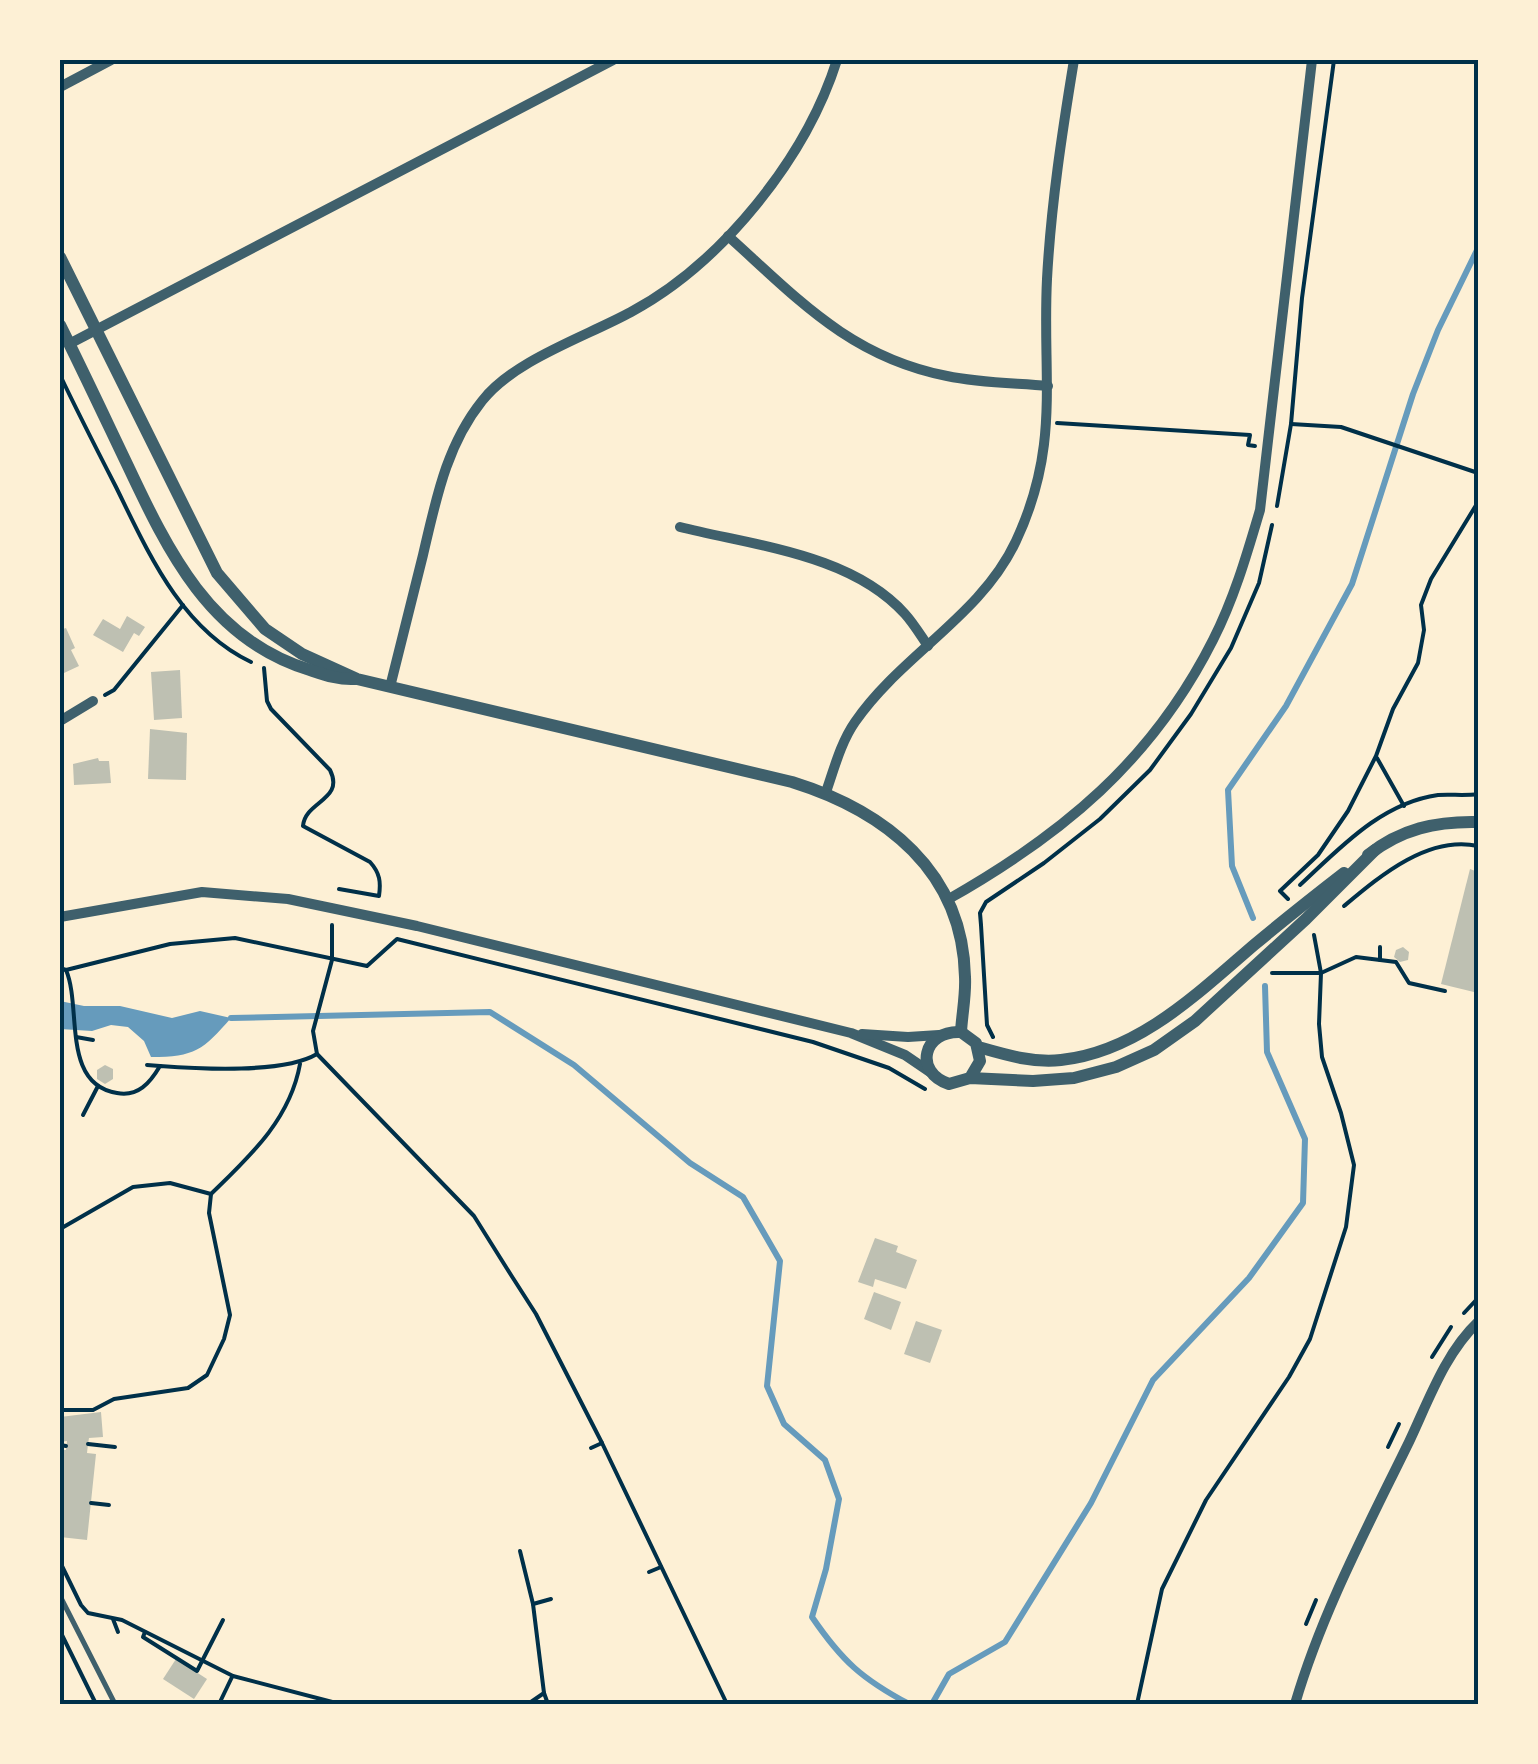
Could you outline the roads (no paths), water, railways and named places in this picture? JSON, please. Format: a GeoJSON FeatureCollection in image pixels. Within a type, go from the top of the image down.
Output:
{"type":"FeatureCollection","features":[{"type":"Feature","properties":{"kind":"street"},"geometry":{"type":"LineString","coordinates":[[60,87],[111,60]]}},
{"type":"Feature","properties":{"kind":"street"},"geometry":{"type":"LineString","coordinates":[[69,344],[613,60]]}},
{"type":"Feature","properties":{"kind":"street"},"geometry":{"type":"LineString","coordinates":[[390,687],[444,471],[464,425],[484,397],[519,369],[635,310],[683,276],[728,236],[800,146],[838,60]]}},
{"type":"Feature","properties":{"kind":"street"},"geometry":{"type":"LineString","coordinates":[[826,792],[854,724],[885,686],[957,620],[1014,546],[1030,509],[1044,460],[1048,422],[1050,226],[1074,60]]}},
{"type":"Feature","properties":{"kind":"street"},"geometry":{"type":"LineString","coordinates":[[947,900],[1005,867],[1065,825],[1128,764],[1176,704],[1214,640],[1240,577],[1260,510],[1312,60]]}},
{"type":"Feature","properties":{"kind":"street"},"geometry":{"type":"LineString","coordinates":[[728,236],[812,314],[880,354],[948,376],[1048,386]]}},
{"type":"Feature","properties":{"kind":"street"},"geometry":{"type":"LineString","coordinates":[[60,257],[216,574],[265,630],[302,654],[357,678],[826,792],[867,812],[904,841],[947,900],[964,960],[962,1032]]}},
{"type":"Feature","properties":{"kind":"street"},"geometry":{"type":"LineString","coordinates":[[60,326],[167,548],[204,597],[270,654],[288,664],[342,680],[357,678]]}},
{"type":"Feature","properties":{"kind":"street"},"geometry":{"type":"LineString","coordinates":[[680,528],[828,564],[866,582],[905,613],[928,646]]}},
{"type":"Feature","properties":{"kind":"street"},"geometry":{"type":"LineString","coordinates":[[60,721],[93,701]]}},
{"type":"Feature","properties":{"kind":"street"},"geometry":{"type":"LineString","coordinates":[[978,1048],[1030,1060],[1063,1060],[1109,1048],[1180,1009],[1297,909],[1374,850],[1409,830],[1444,822],[1478,822]]}},
{"type":"Feature","properties":{"kind":"street"},"geometry":{"type":"LineString","coordinates":[[60,916],[202,892],[288,899],[417,926],[851,1033],[905,1055],[950,1084],[970,1078],[1033,1081],[1074,1078],[1116,1067],[1154,1050],[1196,1022],[1306,920],[1374,850]]}},
{"type":"Feature","properties":{"kind":"street"},"geometry":{"type":"LineString","coordinates":[[851,1033],[908,1037],[962,1032],[978,1048],[980,1061],[970,1078]]}},
{"type":"Feature","properties":{"kind":"street"},"geometry":{"type":"LineString","coordinates":[[931,1072],[927,1054],[940,1035]]}},
{"type":"Feature","properties":{"kind":"street"},"geometry":{"type":"LineString","coordinates":[[1296,1704],[1328,1606],[1444,1371],[1467,1332],[1478,1322]]}},
{"type":"Feature","properties":{"kind":"lane"},"geometry":{"type":"LineString","coordinates":[[60,1596],[115,1704]]}},
{"type":"Feature","properties":{"kind":"water"},"geometry":{"type":"Polygon","coordinates":[[[60,1001],[120,1006],[172,1018],[200,1011],[231,1018],[197,1050],[151,1057],[144,1041],[128,1027],[60,1029],[60,1001]]]}},
{"type":"Feature","properties":{"kind":"waterway"},"geometry":{"type":"LineString","coordinates":[[1253,918],[1232,866],[1228,790],[1286,706],[1352,584],[1413,394],[1438,330],[1478,248]]}},
{"type":"Feature","properties":{"kind":"waterway"},"geometry":{"type":"LineString","coordinates":[[932,1704],[949,1674],[1005,1642],[1091,1503],[1153,1380],[1249,1278],[1303,1203],[1305,1139],[1267,1052],[1265,986]]}},
{"type":"Feature","properties":{"kind":"waterway"},"geometry":{"type":"LineString","coordinates":[[231,1018],[490,1012],[574,1065],[690,1163],[743,1197],[780,1261],[767,1386],[784,1424],[825,1460],[839,1499],[812,1617],[854,1668],[909,1704]]}}]}
